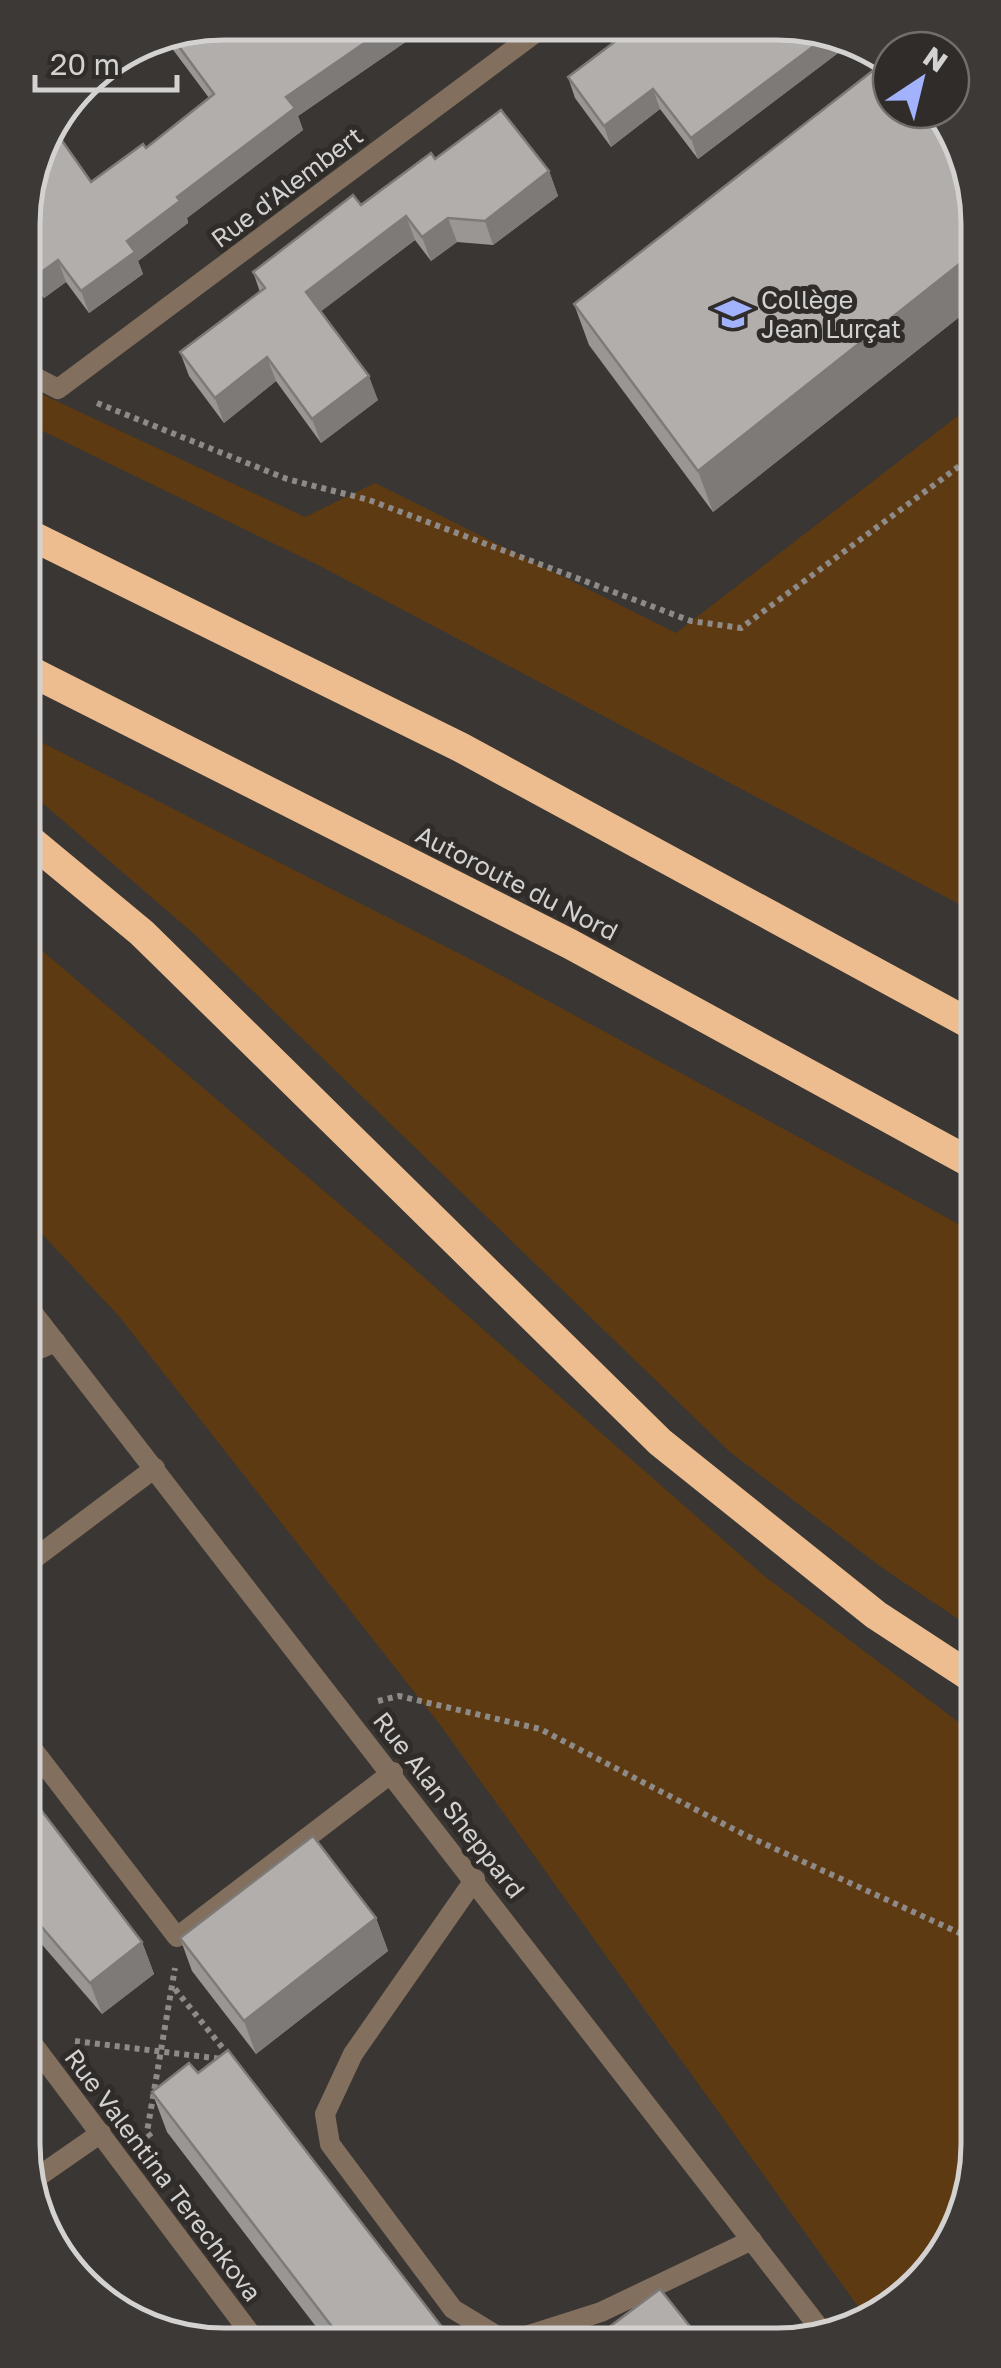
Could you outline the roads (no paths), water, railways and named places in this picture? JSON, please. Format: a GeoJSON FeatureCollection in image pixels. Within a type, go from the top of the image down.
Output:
{"type":"FeatureCollection","features":[{"type":"Feature","properties":{"kind":"highway"},"geometry":{"type":"LineString","coordinates":[[40,540],[460,747],[961,1019]]}},
{"type":"Feature","properties":{"kind":"highway","name":"Autoroute du Nord"},"geometry":{"type":"LineString","coordinates":[[40,676],[570,944],[961,1157]]}},
{"type":"Feature","properties":{"kind":"highway"},"geometry":{"type":"LineString","coordinates":[[40,848],[142,932],[660,1442],[876,1615],[961,1671]]}},
{"type":"Feature","properties":{"kind":"street","name":"Rue d'Alembert"},"geometry":{"type":"LineString","coordinates":[[40,380],[58,390],[526,40]]}},
{"type":"Feature","properties":{"kind":"street","name":"Rue Alan Sheppard"},"geometry":{"type":"LineString","coordinates":[[40,1322],[394,1772],[816,2323]]}},
{"type":"Feature","properties":{"kind":"street"},"geometry":{"type":"LineString","coordinates":[[40,1348],[56,1342]]}},
{"type":"Feature","properties":{"kind":"street"},"geometry":{"type":"LineString","coordinates":[[40,1554],[156,1468]]}},
{"type":"Feature","properties":{"kind":"street"},"geometry":{"type":"LineString","coordinates":[[40,1759],[177,1937],[394,1772]]}},
{"type":"Feature","properties":{"kind":"street"},"geometry":{"type":"LineString","coordinates":[[475,1879],[354,2054],[325,2114],[330,2144],[452,2309],[484,2328]]}},
{"type":"Feature","properties":{"kind":"street","name":"Rue Valentina Terechkova"},"geometry":{"type":"LineString","coordinates":[[40,2054],[246,2328]]}},
{"type":"Feature","properties":{"kind":"street"},"geometry":{"type":"LineString","coordinates":[[43,2173],[100,2133]]}},
{"type":"Feature","properties":{"kind":"street"},"geometry":{"type":"LineString","coordinates":[[551,2328],[601,2312],[752,2240]]}},
{"type":"Feature","properties":{"kind":"place","name":"Collège Jean Lurçat"},"geometry":{"type":"Point","coordinates":[733,314]}}]}
